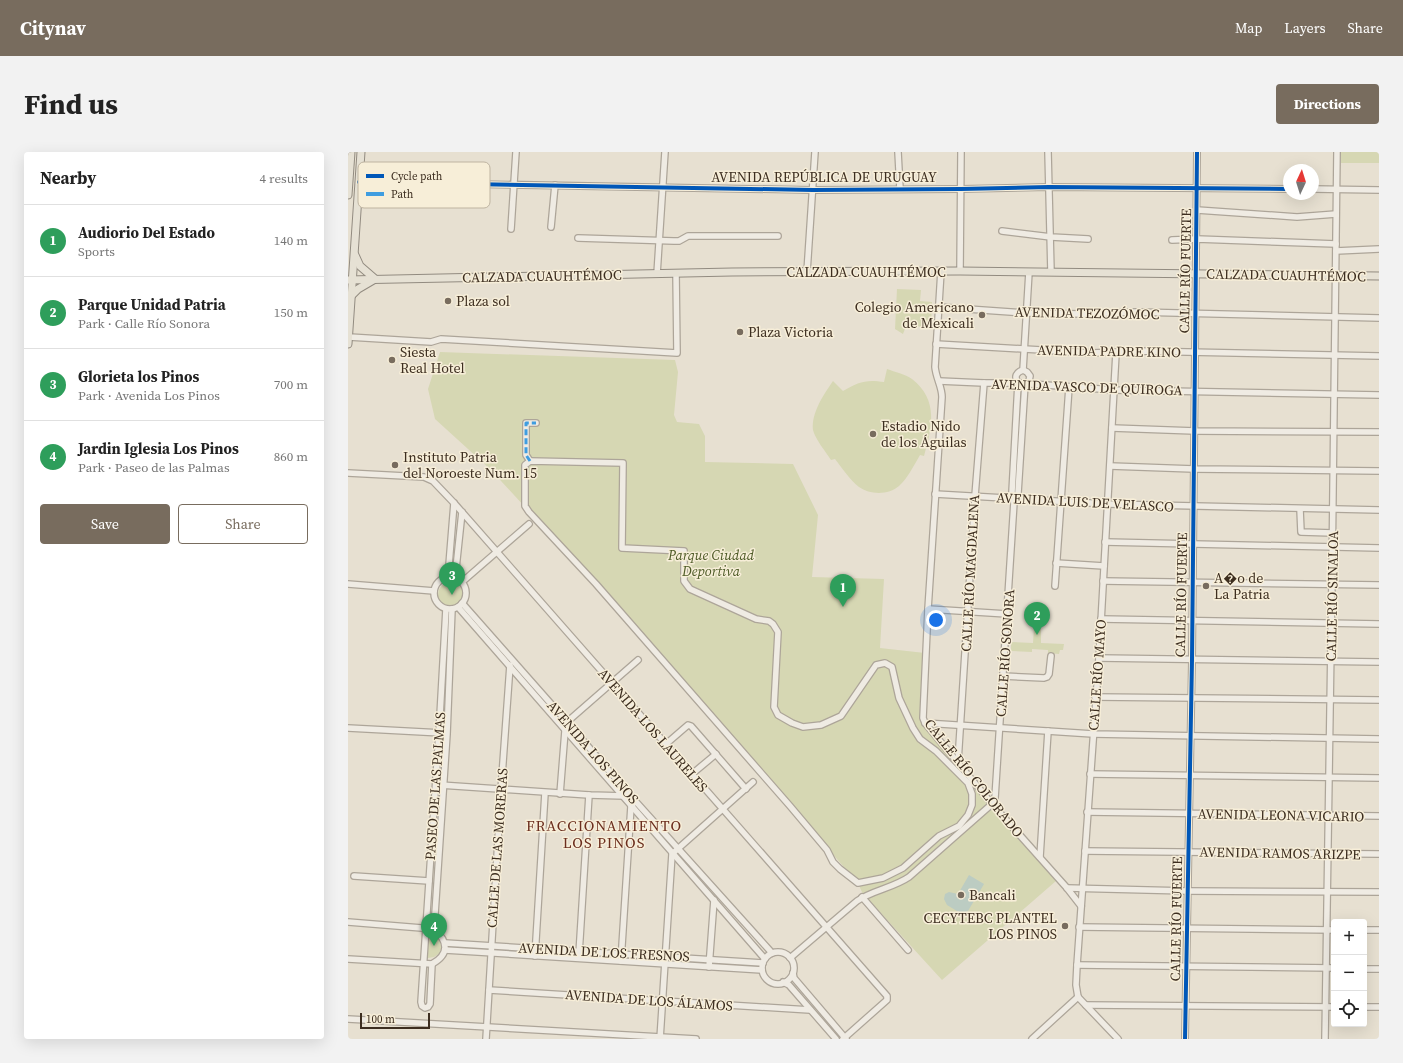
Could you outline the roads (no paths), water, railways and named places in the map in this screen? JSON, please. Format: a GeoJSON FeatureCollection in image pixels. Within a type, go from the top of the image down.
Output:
{"type":"FeatureCollection","features":[{"type":"Feature","properties":{"kind":"main road"},"geometry":{"type":"LineString","coordinates":[[360,162],[361,152]]}},
{"type":"Feature","properties":{"kind":"main road"},"geometry":{"type":"LineString","coordinates":[[351,153],[354,157],[353,177],[354,180],[358,182]]}},
{"type":"Feature","properties":{"kind":"main road"},"geometry":{"type":"LineString","coordinates":[[348,195],[351,153]]}},
{"type":"Feature","properties":{"kind":"main road"},"geometry":{"type":"LineString","coordinates":[[348,344],[351,296],[350,280],[354,252],[358,196]]}},
{"type":"Feature","properties":{"kind":"main road"},"geometry":{"type":"LineString","coordinates":[[351,296],[366,283],[375,279],[360,266],[354,252]]}},
{"type":"Feature","properties":{"kind":"main road","name":"CALZADA CUAUHTÉMOC"},"geometry":{"type":"LineString","coordinates":[[350,280],[676,273],[960,271],[1379,276]]}},
{"type":"Feature","properties":{"kind":"street"},"geometry":{"type":"LineString","coordinates":[[511,229],[516,152]]}},
{"type":"Feature","properties":{"kind":"street"},"geometry":{"type":"LineString","coordinates":[[656,274],[665,152]]}},
{"type":"Feature","properties":{"kind":"street"},"geometry":{"type":"LineString","coordinates":[[807,272],[815,152]]}},
{"type":"Feature","properties":{"kind":"street"},"geometry":{"type":"LineString","coordinates":[[898,152],[900,189]]}},
{"type":"Feature","properties":{"kind":"street"},"geometry":{"type":"LineString","coordinates":[[960,271],[961,152]]}},
{"type":"Feature","properties":{"kind":"street"},"geometry":{"type":"LineString","coordinates":[[1048,152],[1051,272]]}},
{"type":"Feature","properties":{"kind":"street","name":"CALLE RÍO FUERTE"},"geometry":{"type":"LineString","coordinates":[[1185,1039],[1189,737],[1192,660],[1197,152]]}},
{"type":"Feature","properties":{"kind":"street","name":"CALLE RÍO SINALOA"},"geometry":{"type":"LineString","coordinates":[[1325,1039],[1333,548],[1337,152]]}},
{"type":"Feature","properties":{"kind":"street","name":"AVENIDA REPÚBLICA DE URUGUAY"},"geometry":{"type":"LineString","coordinates":[[490,184],[813,190],[1049,187],[1283,189]]}},
{"type":"Feature","properties":{"kind":"street"},"geometry":{"type":"LineString","coordinates":[[551,227],[555,185]]}},
{"type":"Feature","properties":{"kind":"street"},"geometry":{"type":"LineString","coordinates":[[1319,189],[1379,190]]}},
{"type":"Feature","properties":{"kind":"street"},"geometry":{"type":"LineString","coordinates":[[1197,210],[1297,217],[1336,214]]}},
{"type":"Feature","properties":{"kind":"street"},"geometry":{"type":"LineString","coordinates":[[1002,231],[1051,237],[1088,239]]}},
{"type":"Feature","properties":{"kind":"street"},"geometry":{"type":"LineString","coordinates":[[578,238],[678,241],[688,236],[778,236]]}},
{"type":"Feature","properties":{"kind":"street"},"geometry":{"type":"LineString","coordinates":[[1172,240],[1197,239],[1336,244]]}},
{"type":"Feature","properties":{"kind":"street"},"geometry":{"type":"LineString","coordinates":[[1336,251],[1379,249]]}},
{"type":"Feature","properties":{"kind":"street","name":"CALLE RÍO COLORADO"},"geometry":{"type":"LineString","coordinates":[[941,272],[936,344],[936,372],[941,387],[942,398],[928,609],[922,712],[923,718],[925,723],[992,804],[1040,857],[1081,906]]}},
{"type":"Feature","properties":{"kind":"street","name":"CALLE RÍO SONORA"},"geometry":{"type":"LineString","coordinates":[[1023,370],[1028,272]]}},
{"type":"Feature","properties":{"kind":"street"},"geometry":{"type":"LineString","coordinates":[[348,337],[431,342],[441,339],[677,352],[676,273]]}},
{"type":"Feature","properties":{"kind":"street","name":"AVENIDA TEZOZÓMOC"},"geometry":{"type":"LineString","coordinates":[[939,307],[1027,313],[1091,314],[1136,312],[1379,318]]}},
{"type":"Feature","properties":{"kind":"street","name":"AVENIDA PADRE KINO"},"geometry":{"type":"LineString","coordinates":[[936,344],[1092,353],[1139,351],[1379,356]]}},
{"type":"Feature","properties":{"kind":"street","name":"CALLE RÍO MAYO"},"geometry":{"type":"LineString","coordinates":[[1078,997],[1076,985],[1079,927],[1099,658],[1116,353]]}},
{"type":"Feature","properties":{"kind":"street","name":"CALLE RÍO SONORA"},"geometry":{"type":"LineString","coordinates":[[992,804],[996,793],[1014,500],[1012,492],[1018,383],[1016,375],[1018,371],[1023,370]]}},
{"type":"Feature","properties":{"kind":"street","name":"CALLE RÍO SONORA"},"geometry":{"type":"LineString","coordinates":[[1014,500],[1018,493],[1025,384],[1029,380],[1030,376],[1023,370]]}},
{"type":"Feature","properties":{"kind":"street","name":"AVENIDA VASCO DE QUIROGA"},"geometry":{"type":"LineString","coordinates":[[939,381],[1018,383],[1114,390],[1379,395]]}},
{"type":"Feature","properties":{"kind":"street","name":"CALLE RÍO MAGDALENA"},"geometry":{"type":"LineString","coordinates":[[958,762],[974,496],[984,383]]}},
{"type":"Feature","properties":{"kind":"street"},"geometry":{"type":"LineString","coordinates":[[1055,586],[1069,387]]}},
{"type":"Feature","properties":{"kind":"street"},"geometry":{"type":"LineString","coordinates":[[530,461],[526,454],[526,423],[536,423]]}},
{"type":"Feature","properties":{"kind":"street"},"geometry":{"type":"LineString","coordinates":[[1112,428],[1195,431],[1379,432]]}},
{"type":"Feature","properties":{"kind":"street"},"geometry":{"type":"LineString","coordinates":[[530,461],[623,463],[622,548],[684,551],[684,581],[690,589],[756,619],[768,621],[773,624],[778,632],[774,707],[778,715],[792,723],[803,727],[821,726],[841,716],[876,665],[885,663],[892,667],[899,698],[920,740],[936,751],[968,783],[972,794],[972,805],[968,815],[959,826],[939,836],[903,868],[883,878],[858,883],[840,869],[833,862],[827,850],[596,584],[529,512],[525,506],[525,465],[530,461]]}},
{"type":"Feature","properties":{"kind":"street"},"geometry":{"type":"LineString","coordinates":[[1110,466],[1194,469],[1379,471]]}},
{"type":"Feature","properties":{"kind":"street","name":"AVENIDA LOS LAURELES"},"geometry":{"type":"LineString","coordinates":[[348,473],[424,477],[433,482],[462,512],[826,926],[888,998],[844,1038]]}},
{"type":"Feature","properties":{"kind":"street","name":"AVENIDA LUIS DE VELASCO"},"geometry":{"type":"LineString","coordinates":[[936,494],[1014,500],[1107,504],[1379,510]]}},
{"type":"Feature","properties":{"kind":"street"},"geometry":{"type":"LineString","coordinates":[[448,577],[454,503]]}},
{"type":"Feature","properties":{"kind":"street"},"geometry":{"type":"LineString","coordinates":[[1300,509],[1301,532],[1333,533]]}},
{"type":"Feature","properties":{"kind":"street"},"geometry":{"type":"LineString","coordinates":[[455,578],[462,512]]}},
{"type":"Feature","properties":{"kind":"street"},"geometry":{"type":"LineString","coordinates":[[462,582],[529,524]]}},
{"type":"Feature","properties":{"kind":"street"},"geometry":{"type":"LineString","coordinates":[[1105,542],[1379,548]]}},
{"type":"Feature","properties":{"kind":"street"},"geometry":{"type":"LineString","coordinates":[[1056,563],[1104,566]]}},
{"type":"Feature","properties":{"kind":"street"},"geometry":{"type":"LineString","coordinates":[[448,577],[455,578],[462,582],[465,587],[465,598],[455,607],[441,606],[434,597],[434,591],[438,582],[448,577]]}},
{"type":"Feature","properties":{"kind":"street"},"geometry":{"type":"LineString","coordinates":[[1103,582],[1379,585]]}},
{"type":"Feature","properties":{"kind":"street"},"geometry":{"type":"LineString","coordinates":[[348,584],[434,591]]}},
{"type":"Feature","properties":{"kind":"street","name":"AVENIDA LOS PINOS"},"geometry":{"type":"LineString","coordinates":[[455,607],[511,657],[629,794],[634,804],[672,854],[714,900],[764,961]]}},
{"type":"Feature","properties":{"kind":"street","name":"AVENIDA LOS PINOS"},"geometry":{"type":"LineString","coordinates":[[455,607],[510,666],[623,797],[634,804],[678,848],[772,953]]}},
{"type":"Feature","properties":{"kind":"street","name":"PASEO DE LAS PALMAS"},"geometry":{"type":"LineString","coordinates":[[432,964],[430,1004],[425,1008],[422,1006],[421,1002],[435,785],[455,607]]}},
{"type":"Feature","properties":{"kind":"street","name":"PASEO DE LAS PALMAS"},"geometry":{"type":"LineString","coordinates":[[434,929],[455,607]]}},
{"type":"Feature","properties":{"kind":"street"},"geometry":{"type":"LineString","coordinates":[[928,609],[1007,614]]}},
{"type":"Feature","properties":{"kind":"street"},"geometry":{"type":"LineString","coordinates":[[1100,619],[1379,624]]}},
{"type":"Feature","properties":{"kind":"street"},"geometry":{"type":"LineString","coordinates":[[1004,676],[1047,677],[1049,674],[1051,656]]}},
{"type":"Feature","properties":{"kind":"street","name":"CALLE DE LAS MORERAS"},"geometry":{"type":"LineString","coordinates":[[486,1039],[501,790],[511,657]]}},
{"type":"Feature","properties":{"kind":"street"},"geometry":{"type":"LineString","coordinates":[[1099,658],[1379,662]]}},
{"type":"Feature","properties":{"kind":"street"},"geometry":{"type":"LineString","coordinates":[[560,794],[567,722],[638,660]]}},
{"type":"Feature","properties":{"kind":"street"},"geometry":{"type":"LineString","coordinates":[[1095,697],[1379,700]]}},
{"type":"Feature","properties":{"kind":"street"},"geometry":{"type":"LineString","coordinates":[[925,723],[1093,734],[1189,737],[1379,739]]}},
{"type":"Feature","properties":{"kind":"street"},"geometry":{"type":"LineString","coordinates":[[666,744],[688,725],[691,726],[746,789]]}},
{"type":"Feature","properties":{"kind":"street"},"geometry":{"type":"LineString","coordinates":[[348,728],[447,734]]}},
{"type":"Feature","properties":{"kind":"street"},"geometry":{"type":"LineString","coordinates":[[1040,857],[1048,731]]}},
{"type":"Feature","properties":{"kind":"street"},"geometry":{"type":"LineString","coordinates":[[692,774],[716,754]]}},
{"type":"Feature","properties":{"kind":"street"},"geometry":{"type":"LineString","coordinates":[[1090,774],[1379,778]]}},
{"type":"Feature","properties":{"kind":"street"},"geometry":{"type":"LineString","coordinates":[[660,1038],[672,854],[753,782]]}},
{"type":"Feature","properties":{"kind":"street"},"geometry":{"type":"LineString","coordinates":[[435,785],[623,797],[629,794]]}},
{"type":"Feature","properties":{"kind":"street"},"geometry":{"type":"LineString","coordinates":[[536,956],[545,793]]}},
{"type":"Feature","properties":{"kind":"street"},"geometry":{"type":"LineString","coordinates":[[578,959],[589,795]]}},
{"type":"Feature","properties":{"kind":"street"},"geometry":{"type":"LineString","coordinates":[[620,961],[634,804]]}},
{"type":"Feature","properties":{"kind":"street"},"geometry":{"type":"LineString","coordinates":[[790,958],[862,897],[893,886],[909,877],[992,804]]}},
{"type":"Feature","properties":{"kind":"street","name":"AVENIDA LEONA VICARIO"},"geometry":{"type":"LineString","coordinates":[[1087,812],[1379,816]]}},
{"type":"Feature","properties":{"kind":"street","name":"AVENIDA RAMOS ARIZPE"},"geometry":{"type":"LineString","coordinates":[[1085,851],[1379,854]]}},
{"type":"Feature","properties":{"kind":"street"},"geometry":{"type":"LineString","coordinates":[[354,876],[429,881]]}},
{"type":"Feature","properties":{"kind":"street"},"geometry":{"type":"LineString","coordinates":[[1067,888],[1187,891],[1379,892]]}},
{"type":"Feature","properties":{"kind":"street"},"geometry":{"type":"LineString","coordinates":[[709,967],[714,900],[716,892]]}},
{"type":"Feature","properties":{"kind":"street"},"geometry":{"type":"LineString","coordinates":[[862,897],[908,950]]}},
{"type":"Feature","properties":{"kind":"street"},"geometry":{"type":"LineString","coordinates":[[348,922],[434,929],[445,943],[445,950],[442,957],[432,964],[348,960]]}},
{"type":"Feature","properties":{"kind":"street"},"geometry":{"type":"LineString","coordinates":[[1079,927],[1331,930]]}},
{"type":"Feature","properties":{"kind":"street"},"geometry":{"type":"LineString","coordinates":[[1367,930],[1379,930]]}},
{"type":"Feature","properties":{"kind":"street","name":"AVENIDA DE LOS FRESNOS"},"geometry":{"type":"LineString","coordinates":[[445,943],[764,961]]}},
{"type":"Feature","properties":{"kind":"street","name":"AVENIDA DE LOS FRESNOS"},"geometry":{"type":"LineString","coordinates":[[445,950],[762,970]]}},
{"type":"Feature","properties":{"kind":"street"},"geometry":{"type":"LineString","coordinates":[[793,973],[783,982],[779,983],[770,981],[764,975],[762,970],[764,961],[772,953],[776,952],[784,953],[790,958],[793,965],[794,978],[844,1038]]}},
{"type":"Feature","properties":{"kind":"street"},"geometry":{"type":"LineString","coordinates":[[1077,965],[1331,968]]}},
{"type":"Feature","properties":{"kind":"street"},"geometry":{"type":"LineString","coordinates":[[1367,969],[1379,969]]}},
{"type":"Feature","properties":{"kind":"street"},"geometry":{"type":"LineString","coordinates":[[783,982],[789,985],[836,1039]]}},
{"type":"Feature","properties":{"kind":"street","name":"AVENIDA DE LOS ÁLAMOS"},"geometry":{"type":"LineString","coordinates":[[489,990],[810,1010]]}},
{"type":"Feature","properties":{"kind":"street"},"geometry":{"type":"LineString","coordinates":[[1032,1039],[1078,997],[1118,1039]]}},
{"type":"Feature","properties":{"kind":"street"},"geometry":{"type":"LineString","coordinates":[[1086,1005],[1331,1007]]}},
{"type":"Feature","properties":{"kind":"street"},"geometry":{"type":"LineString","coordinates":[[1367,1007],[1379,1007]]}},
{"type":"Feature","properties":{"kind":"street"},"geometry":{"type":"LineString","coordinates":[[348,1019],[696,1039]]}},
{"type":"Feature","properties":{"kind":"place","name":"Plaza sol"},"geometry":{"type":"Point","coordinates":[448,301]}},
{"type":"Feature","properties":{"kind":"place","name":"Colegio Americano de Mexicali"},"geometry":{"type":"Point","coordinates":[982,315]}},
{"type":"Feature","properties":{"kind":"place","name":"Plaza Victoria"},"geometry":{"type":"Point","coordinates":[740,332]}},
{"type":"Feature","properties":{"kind":"place","name":"Siesta Real Hotel"},"geometry":{"type":"Point","coordinates":[392,360]}},
{"type":"Feature","properties":{"kind":"place","name":"Estadio Nido de los Águilas"},"geometry":{"type":"Point","coordinates":[873,434]}},
{"type":"Feature","properties":{"kind":"place","name":"Instituto Patria del Noroeste Num. 15"},"geometry":{"type":"Point","coordinates":[395,465]}},
{"type":"Feature","properties":{"kind":"place","name":"A�o de La Patria"},"geometry":{"type":"Point","coordinates":[1206,586]}},
{"type":"Feature","properties":{"kind":"place","name":"Glorieta los Pinos"},"geometry":{"type":"Point","coordinates":[452,595]}},
{"type":"Feature","properties":{"kind":"place","name":"Audiorio Del Estado"},"geometry":{"type":"Point","coordinates":[843,607]}},
{"type":"Feature","properties":{"kind":"place","name":"Parque Unidad Patria"},"geometry":{"type":"Point","coordinates":[1037,635]}},
{"type":"Feature","properties":{"kind":"place","name":"Bancali"},"geometry":{"type":"Point","coordinates":[961,895]}},
{"type":"Feature","properties":{"kind":"place","name":"CECYTEBC PLANTEL LOS PINOS"},"geometry":{"type":"Point","coordinates":[1065,926]}},
{"type":"Feature","properties":{"kind":"place","name":"Jardin Iglesia Los Pinos"},"geometry":{"type":"Point","coordinates":[434,946]}},
{"type":"Feature","properties":{"kind":"district","name":"FRACCIONAMIENTO LOS PINOS"},"geometry":{"type":"Point","coordinates":[604,834]}},
{"type":"Feature","properties":{"kind":"park label","name":"Parque Ciudad Deportiva"},"geometry":{"type":"Point","coordinates":[711,564]}}]}
